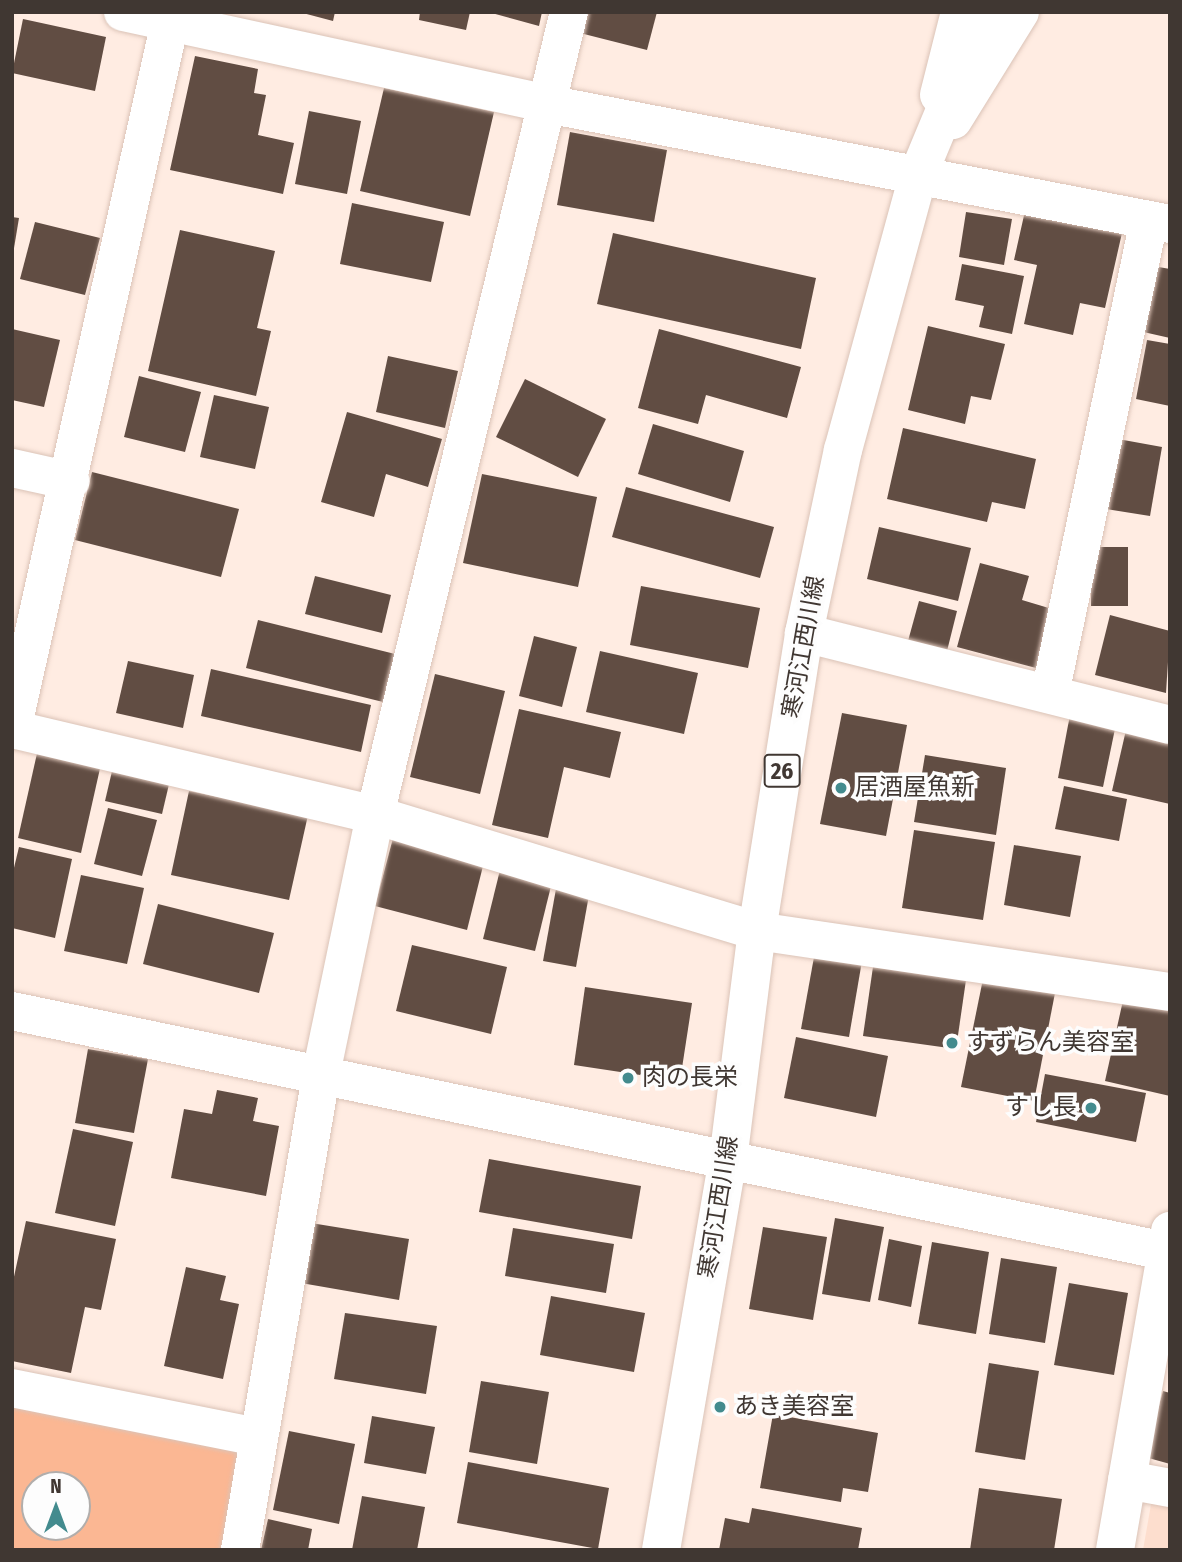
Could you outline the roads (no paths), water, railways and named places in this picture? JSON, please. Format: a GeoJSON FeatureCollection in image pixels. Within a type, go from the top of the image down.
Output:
{"type":"FeatureCollection","features":[{"type":"Feature","properties":{"kind":"street"},"geometry":{"type":"LineString","coordinates":[[123,12],[170,22],[266,27],[547,104],[1159,222],[1050,694]]}},
{"type":"Feature","properties":{"kind":"street"},"geometry":{"type":"LineString","coordinates":[[240,1550],[321,1074],[375,815],[569,12]]}},
{"type":"Feature","properties":{"kind":"street"},"geometry":{"type":"LineString","coordinates":[[918,175],[960,12]]}},
{"type":"Feature","properties":{"kind":"street","name":"寒河江西川線"},"geometry":{"type":"LineString","coordinates":[[661,1550],[728,1160],[757,931],[804,634],[844,450],[918,175],[986,12]]}},
{"type":"Feature","properties":{"kind":"street"},"geometry":{"type":"LineString","coordinates":[[918,175],[1020,12]]}},
{"type":"Feature","properties":{"kind":"street"},"geometry":{"type":"LineString","coordinates":[[170,22],[71,481],[12,729],[375,815],[757,931],[1170,992]]}},
{"type":"Feature","properties":{"kind":"street"},"geometry":{"type":"LineString","coordinates":[[12,468],[71,481]]}},
{"type":"Feature","properties":{"kind":"street"},"geometry":{"type":"LineString","coordinates":[[804,634],[1170,725]]}},
{"type":"Feature","properties":{"kind":"street"},"geometry":{"type":"LineString","coordinates":[[12,1011],[728,1160],[1168,1245],[1115,1550]]}},
{"type":"Feature","properties":{"kind":"street"},"geometry":{"type":"LineString","coordinates":[[12,1388],[258,1437]]}},
{"type":"Feature","properties":{"kind":"street"},"geometry":{"type":"LineString","coordinates":[[1127,1480],[1170,1488]]}},
{"type":"Feature","properties":{"kind":"place","name":"居酒屋魚新"},"geometry":{"type":"Point","coordinates":[841,788]}},
{"type":"Feature","properties":{"kind":"place","name":"すずらん美容室"},"geometry":{"type":"Point","coordinates":[952,1043]}},
{"type":"Feature","properties":{"kind":"place","name":"肉の長栄"},"geometry":{"type":"Point","coordinates":[628,1078]}},
{"type":"Feature","properties":{"kind":"place","name":"すし長"},"geometry":{"type":"Point","coordinates":[1091,1108]}},
{"type":"Feature","properties":{"kind":"place","name":"あき美容室"},"geometry":{"type":"Point","coordinates":[720,1407]}}]}
